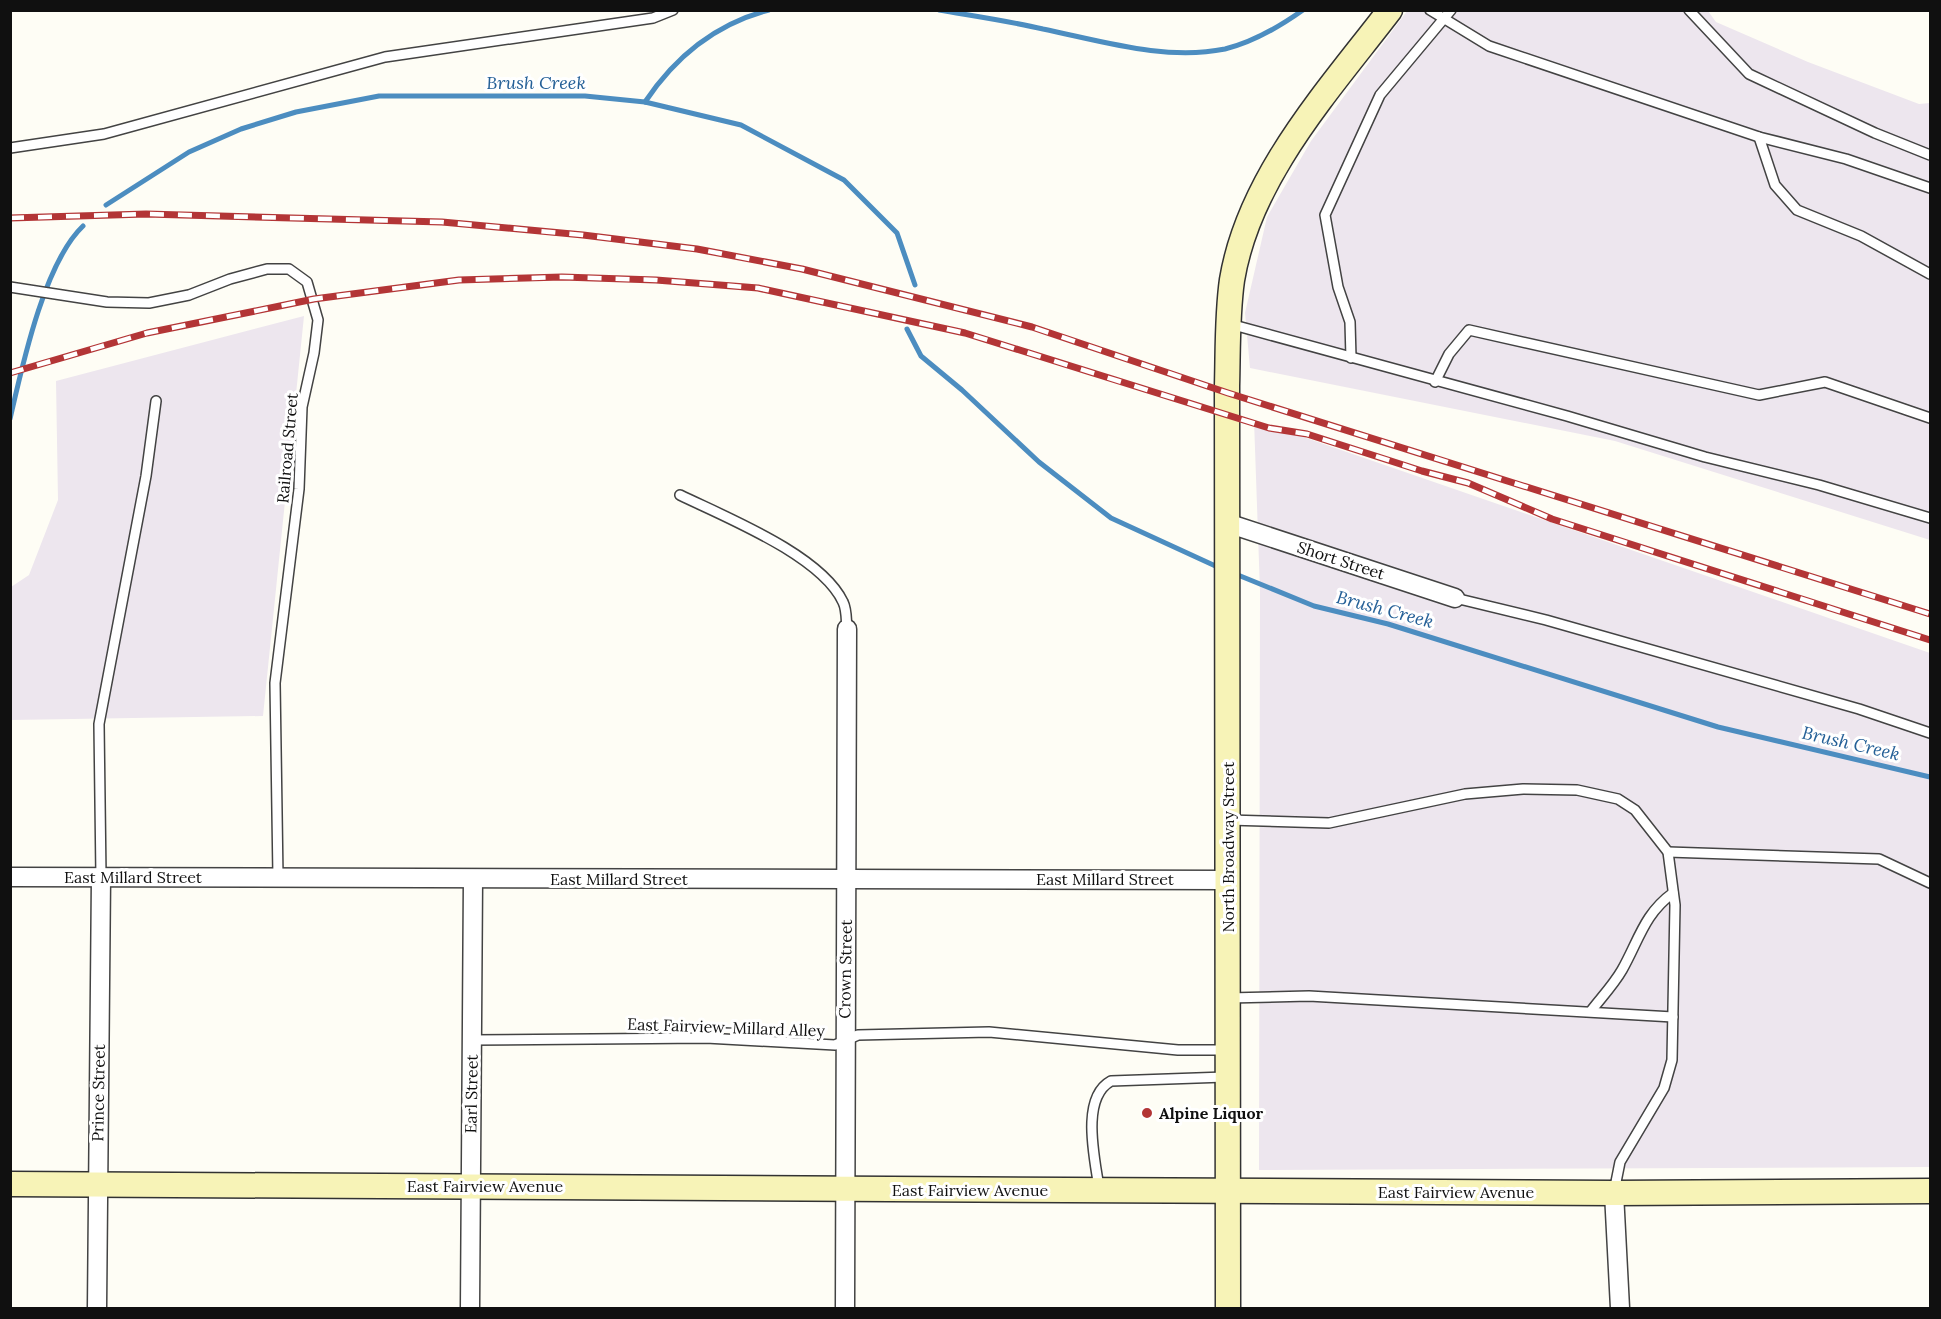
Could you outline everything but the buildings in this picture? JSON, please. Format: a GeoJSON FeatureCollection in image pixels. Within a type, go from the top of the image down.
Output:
{"type":"FeatureCollection","features":[{"type":"Feature","properties":{"kind":"street","name":"North Broadway Street"},"geometry":{"type":"LineString","coordinates":[[1228,1308],[1227,386],[1232,280],[1245,231],[1260,196],[1280,159],[1390,10]]}},
{"type":"Feature","properties":{"kind":"street","name":"Short Street"},"geometry":{"type":"LineString","coordinates":[[1227,533],[1455,598]]}},
{"type":"Feature","properties":{"kind":"street","name":"Crown Street"},"geometry":{"type":"LineString","coordinates":[[845,1308],[843,1189],[847,629]]}},
{"type":"Feature","properties":{"kind":"street","name":"East Millard Street"},"geometry":{"type":"LineString","coordinates":[[10,877],[1228,880]]}},
{"type":"Feature","properties":{"kind":"street","name":"Prince Street"},"geometry":{"type":"LineString","coordinates":[[98,1308],[97,1184],[101,877]]}},
{"type":"Feature","properties":{"kind":"street","name":"Earl Street"},"geometry":{"type":"LineString","coordinates":[[471,1308],[473,879]]}},
{"type":"Feature","properties":{"kind":"street","name":"East Fairview Avenue"},"geometry":{"type":"LineString","coordinates":[[10,1184],[1614,1193],[1930,1191]]}},
{"type":"Feature","properties":{"kind":"street"},"geometry":{"type":"LineString","coordinates":[[1614,1193],[1620,1308]]}},
{"type":"Feature","properties":{"kind":"lane"},"geometry":{"type":"LineString","coordinates":[[10,148],[104,134],[385,57],[653,18],[674,10]]}},
{"type":"Feature","properties":{"kind":"lane"},"geometry":{"type":"LineString","coordinates":[[1430,10],[1489,46],[1759,137],[1846,159],[1930,188]]}},
{"type":"Feature","properties":{"kind":"lane"},"geometry":{"type":"LineString","coordinates":[[1351,358],[1350,322],[1338,287],[1325,215],[1380,95],[1451,10]]}},
{"type":"Feature","properties":{"kind":"lane"},"geometry":{"type":"LineString","coordinates":[[1689,10],[1749,74],[1875,133],[1930,155]]}},
{"type":"Feature","properties":{"kind":"lane"},"geometry":{"type":"LineString","coordinates":[[1759,137],[1774,185],[1797,210],[1862,236],[1930,274]]}},
{"type":"Feature","properties":{"kind":"lane","name":"Railroad Street"},"geometry":{"type":"LineString","coordinates":[[10,287],[107,302],[149,303],[189,295],[230,279],[267,269],[289,269],[307,282],[314,299],[318,320],[314,353],[302,407],[299,489],[275,683],[278,877]]}},
{"type":"Feature","properties":{"kind":"lane"},"geometry":{"type":"LineString","coordinates":[[1229,324],[1435,382],[1567,416],[1705,457],[1819,485],[1930,518]]}},
{"type":"Feature","properties":{"kind":"lane"},"geometry":{"type":"LineString","coordinates":[[1435,382],[1449,354],[1469,330],[1759,395],[1825,382],[1930,418]]}},
{"type":"Feature","properties":{"kind":"lane"},"geometry":{"type":"LineString","coordinates":[[101,877],[99,724],[146,476],[156,401]]}},
{"type":"Feature","properties":{"kind":"lane"},"geometry":{"type":"LineString","coordinates":[[680,495],[780,546],[817,572],[843,601],[847,629]]}},
{"type":"Feature","properties":{"kind":"lane"},"geometry":{"type":"LineString","coordinates":[[1455,598],[1546,620],[1859,709],[1930,733]]}},
{"type":"Feature","properties":{"kind":"lane"},"geometry":{"type":"LineString","coordinates":[[1228,820],[1329,823],[1465,794],[1523,789],[1577,790],[1618,799],[1635,810],[1668,852],[1673,893],[1672,1060],[1664,1088],[1620,1162],[1614,1193]]}},
{"type":"Feature","properties":{"kind":"lane"},"geometry":{"type":"LineString","coordinates":[[1668,852],[1879,859],[1930,883]]}},
{"type":"Feature","properties":{"kind":"lane"},"geometry":{"type":"LineString","coordinates":[[1591,1011],[1622,971],[1646,920],[1658,904],[1673,893]]}},
{"type":"Feature","properties":{"kind":"lane"},"geometry":{"type":"LineString","coordinates":[[1228,998],[1309,996],[1673,1017]]}},
{"type":"Feature","properties":{"kind":"lane","name":"East Fairview-Millard Alley"},"geometry":{"type":"LineString","coordinates":[[472,1040],[706,1038],[835,1045],[858,1035],[989,1032],[1178,1050],[1228,1050]]}},
{"type":"Feature","properties":{"kind":"lane"},"geometry":{"type":"LineString","coordinates":[[1099,1191],[1094,1156],[1092,1110],[1102,1086],[1111,1082],[1228,1077]]}},
{"type":"Feature","properties":{"kind":"shaded area"},"geometry":{"type":"Polygon","coordinates":[[[1407,11],[1708,11],[1716,22],[1808,62],[1919,104],[1930,103],[1930,540],[1615,441],[1250,368],[1245,313],[1267,217],[1311,141],[1407,11]]]}},
{"type":"Feature","properties":{"kind":"shaded area"},"geometry":{"type":"Polygon","coordinates":[[[304,316],[263,716],[11,720],[11,587],[29,575],[58,500],[56,381],[304,316]]]}},
{"type":"Feature","properties":{"kind":"shaded area"},"geometry":{"type":"Polygon","coordinates":[[[1254,420],[1930,653],[1930,1167],[1259,1170],[1260,591],[1254,420]]]}},
{"type":"Feature","properties":{"kind":"waterway"},"geometry":{"type":"LineString","coordinates":[[645,102],[669,71],[698,44],[731,24],[769,10]]}},
{"type":"Feature","properties":{"kind":"waterway"},"geometry":{"type":"LineString","coordinates":[[939,10],[1111,44],[1180,53],[1236,46],[1266,33],[1303,10]]}},
{"type":"Feature","properties":{"kind":"waterway","name":"Brush Creek"},"geometry":{"type":"LineString","coordinates":[[106,205],[189,152],[241,129],[296,112],[379,96],[585,96],[645,102],[741,125],[844,180],[897,233],[915,285]]}},
{"type":"Feature","properties":{"kind":"waterway","name":"Brush Creek"},"geometry":{"type":"LineString","coordinates":[[10,419],[28,345],[46,290],[69,243],[83,226]]}},
{"type":"Feature","properties":{"kind":"waterway","name":"Brush Creek"},"geometry":{"type":"LineString","coordinates":[[907,329],[921,356],[962,390],[1039,462],[1111,518],[1222,569]]}},
{"type":"Feature","properties":{"kind":"waterway","name":"Brush Creek"},"geometry":{"type":"LineString","coordinates":[[1233,573],[1314,606],[1388,624],[1718,727],[1930,777]]}},
{"type":"Feature","properties":{"kind":"railway"},"geometry":{"type":"LineString","coordinates":[[10,218],[146,214],[442,222],[583,235],[697,249],[802,269],[1032,327],[1228,393],[1930,614]]}},
{"type":"Feature","properties":{"kind":"railway"},"geometry":{"type":"LineString","coordinates":[[10,373],[147,333],[314,299],[459,280],[562,277],[656,280],[758,288],[965,333],[1269,428],[1307,434],[1422,471],[1468,483],[1552,519],[1930,640]]}},
{"type":"Feature","properties":{"kind":"place","name":"Alpine Liquor"},"geometry":{"type":"Point","coordinates":[1147,1113]}}]}
